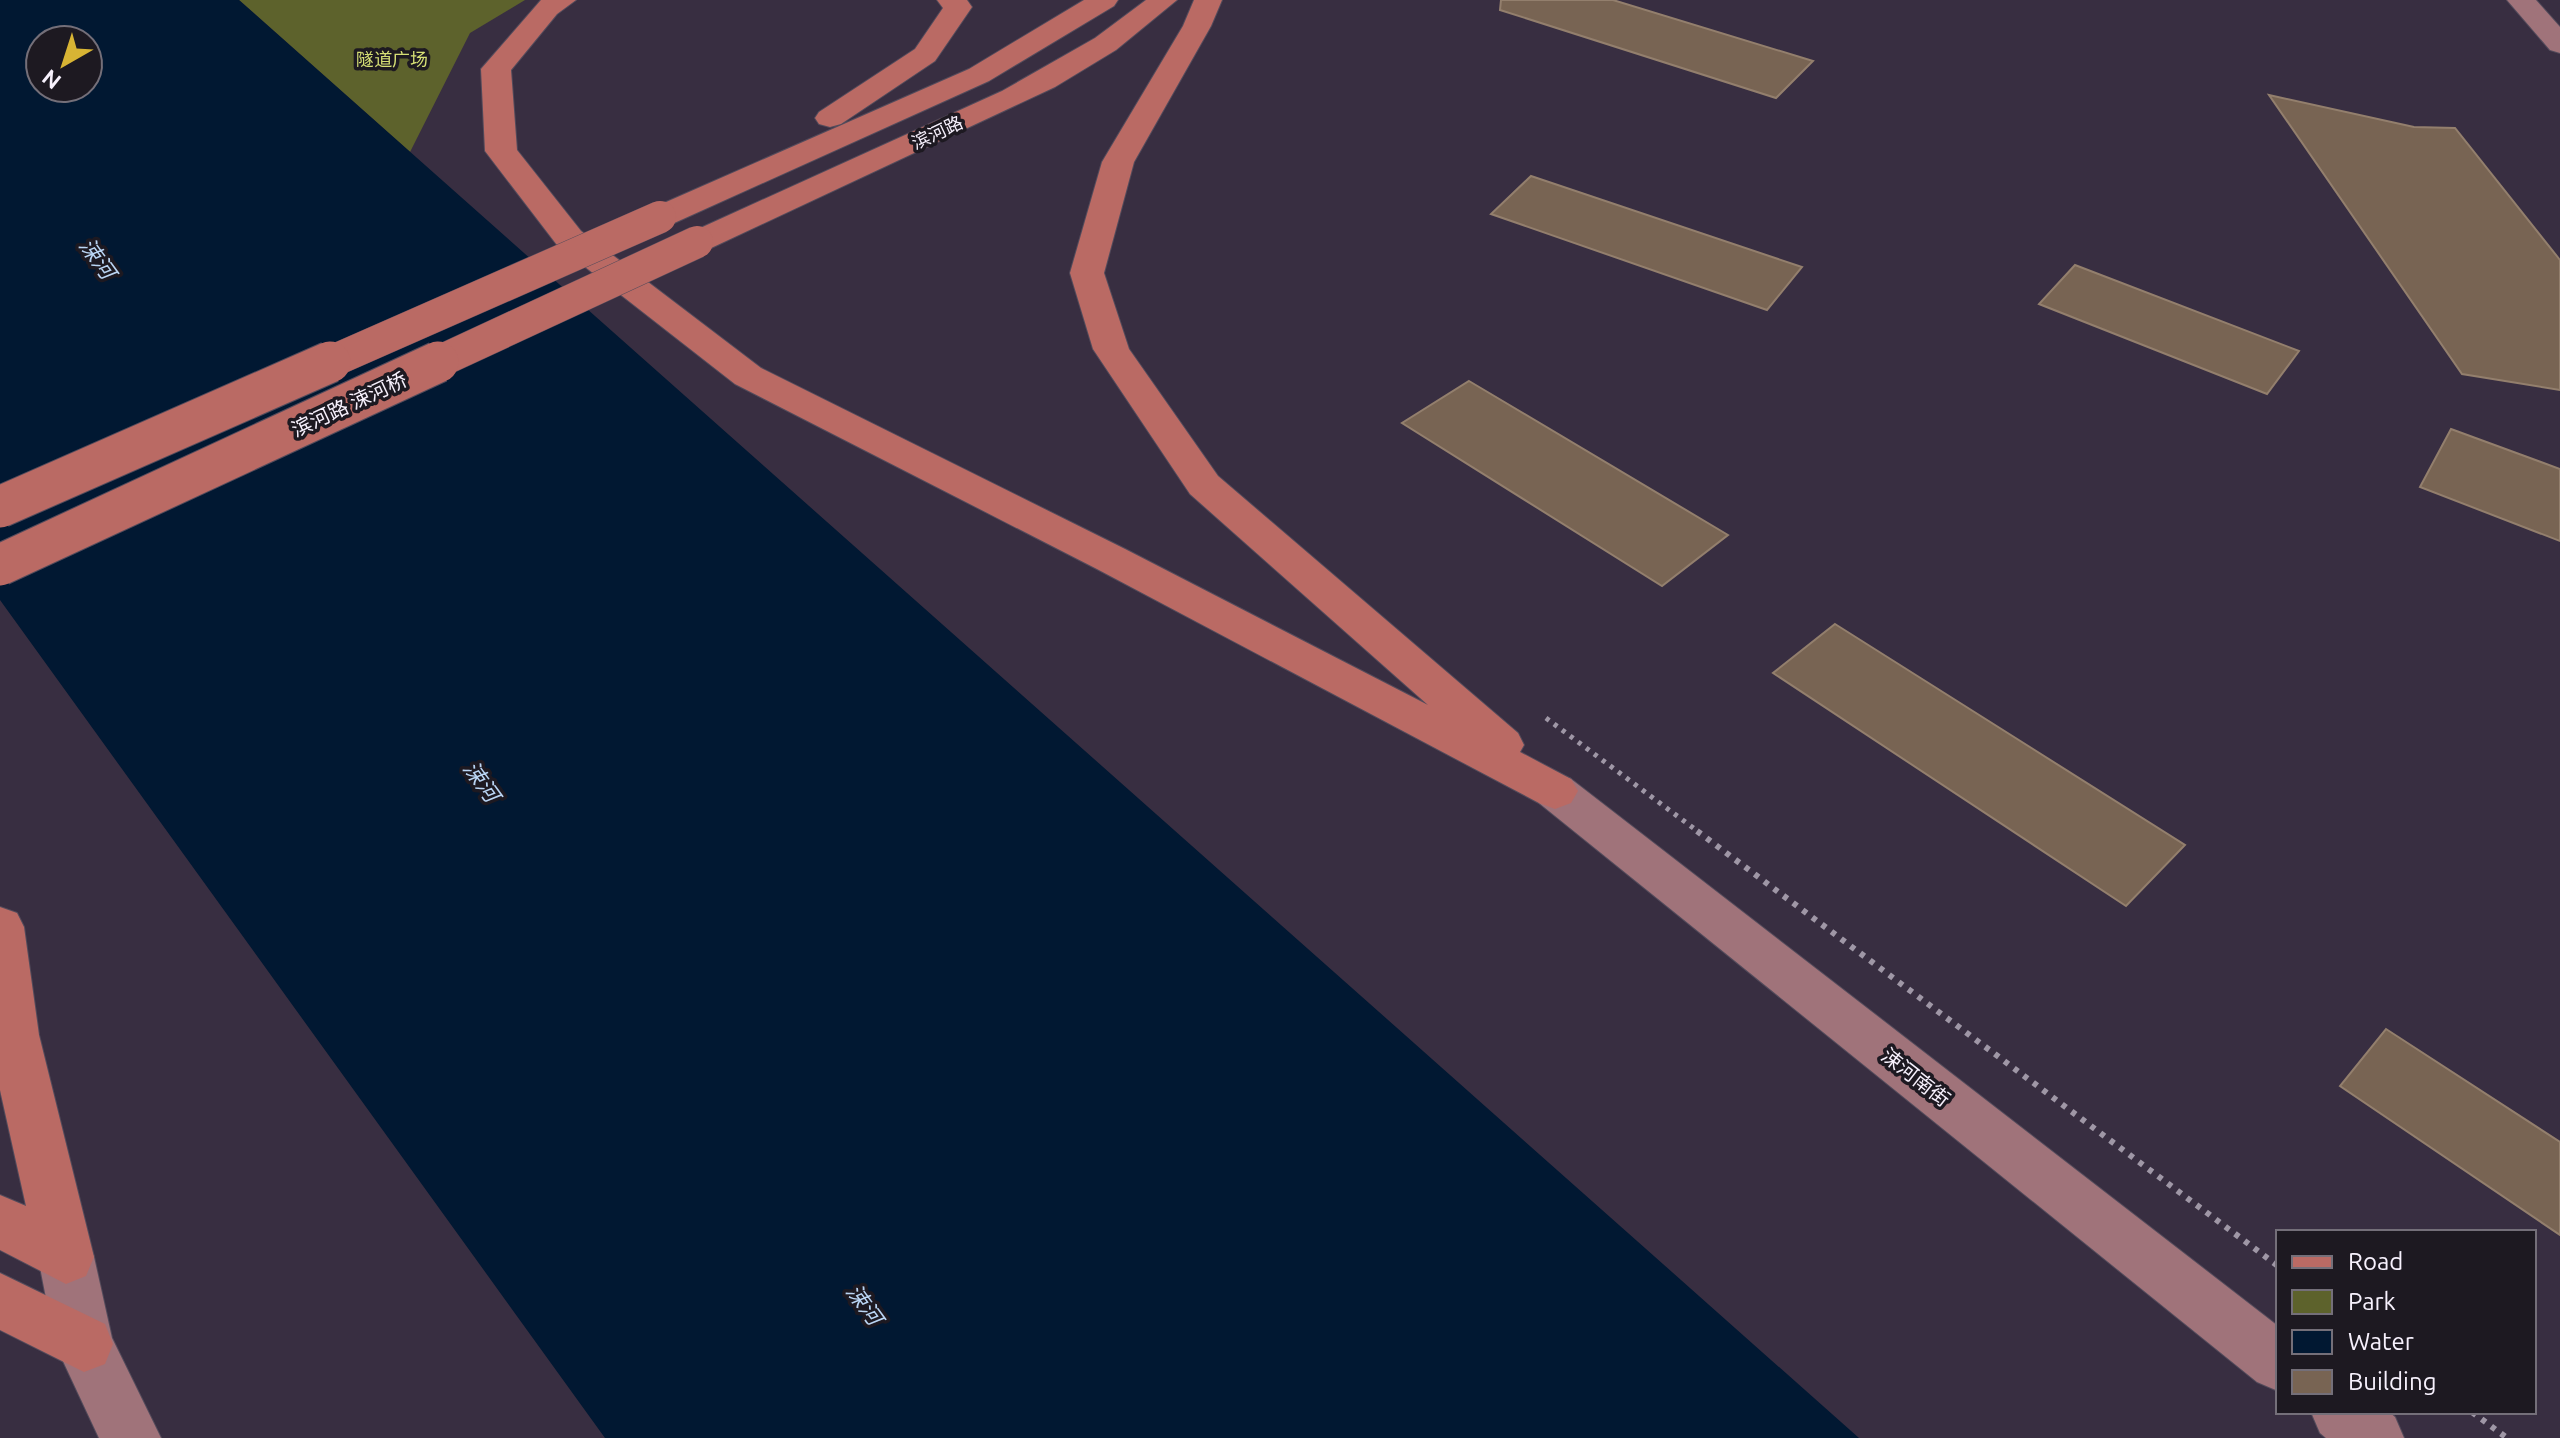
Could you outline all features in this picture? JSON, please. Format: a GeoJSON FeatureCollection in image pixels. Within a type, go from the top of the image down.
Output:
{"type":"FeatureCollection","features":[{"type":"Feature","properties":{"kind":"main road"},"geometry":{"type":"LineString","coordinates":[[562,0],[547,8],[496,69],[501,151],[569,238],[748,376],[1111,559],[1555,791]]}},
{"type":"Feature","properties":{"kind":"main road"},"geometry":{"type":"LineString","coordinates":[[0,507],[673,211],[839,113],[925,55],[958,7],[951,0]]}},
{"type":"Feature","properties":{"kind":"main road"},"geometry":{"type":"LineString","coordinates":[[839,113],[967,50],[1058,0]]}},
{"type":"Feature","properties":{"kind":"main road","name":"滨河路"},"geometry":{"type":"LineString","coordinates":[[673,211],[979,75],[1104,0]]}},
{"type":"Feature","properties":{"kind":"main road","name":"滨河路"},"geometry":{"type":"LineString","coordinates":[[697,242],[990,108],[1071,67],[1138,22],[1163,0]]}},
{"type":"Feature","properties":{"kind":"main road"},"geometry":{"type":"LineString","coordinates":[[1208,0],[1197,26],[1118,162],[1087,273],[1111,349],[1204,485],[1555,791]]}},
{"type":"Feature","properties":{"kind":"main road"},"geometry":{"type":"LineString","coordinates":[[2521,0],[2560,44]]}},
{"type":"Feature","properties":{"kind":"main road","name":"滨河路 涑河桥"},"geometry":{"type":"LineString","coordinates":[[0,565],[697,242]]}},
{"type":"Feature","properties":{"kind":"main road","name":"涑河南街"},"geometry":{"type":"LineString","coordinates":[[1555,791],[2276,1360]]}},
{"type":"Feature","properties":{"kind":"main road"},"geometry":{"type":"LineString","coordinates":[[0,927],[13,1035],[84,1344],[131,1438]]}},
{"type":"Feature","properties":{"kind":"main road"},"geometry":{"type":"LineString","coordinates":[[0,1221],[66,1257]]}},
{"type":"Feature","properties":{"kind":"main road"},"geometry":{"type":"LineString","coordinates":[[0,1300],[84,1344]]}},
{"type":"Feature","properties":{"kind":"main road"},"geometry":{"type":"LineString","coordinates":[[2344,1414],[2374,1438]]}},
{"type":"Feature","properties":{"kind":"path"},"geometry":{"type":"LineString","coordinates":[[1535,710],[2276,1265]]}},
{"type":"Feature","properties":{"kind":"path"},"geometry":{"type":"LineString","coordinates":[[2475,1414],[2507,1438]]}},
{"type":"Feature","properties":{"kind":"green space","name":"隧道广场"},"geometry":{"type":"Polygon","coordinates":[[[239,0],[525,0],[470,33],[410,152],[239,0]]]}},
{"type":"Feature","properties":{"kind":"water","name":"涑河"},"geometry":{"type":"Polygon","coordinates":[[[0,0],[239,0],[1859,1438],[605,1438],[0,600],[0,0]]]}},
{"type":"Feature","properties":{"kind":"building"},"geometry":{"type":"Polygon","coordinates":[[[1501,0],[1613,0],[1813,61],[1776,98],[1500,10],[1501,0]]]}},
{"type":"Feature","properties":{"kind":"building"},"geometry":{"type":"Polygon","coordinates":[[[2269,95],[2414,127],[2455,128],[2560,260],[2560,390],[2462,374],[2269,95]]]}},
{"type":"Feature","properties":{"kind":"building"},"geometry":{"type":"Polygon","coordinates":[[[1531,176],[1802,267],[1767,310],[1491,214],[1531,176]]]}},
{"type":"Feature","properties":{"kind":"building"},"geometry":{"type":"Polygon","coordinates":[[[2075,265],[2299,351],[2267,394],[2039,304],[2075,265]]]}},
{"type":"Feature","properties":{"kind":"building"},"geometry":{"type":"Polygon","coordinates":[[[1469,381],[1728,535],[1662,586],[1402,423],[1469,381]]]}},
{"type":"Feature","properties":{"kind":"building"},"geometry":{"type":"Polygon","coordinates":[[[2451,429],[2560,469],[2560,541],[2420,487],[2451,429]]]}},
{"type":"Feature","properties":{"kind":"building"},"geometry":{"type":"Polygon","coordinates":[[[1835,624],[2185,845],[2126,906],[1773,673],[1835,624]]]}},
{"type":"Feature","properties":{"kind":"building"},"geometry":{"type":"Polygon","coordinates":[[[2386,1029],[2560,1142],[2560,1235],[2340,1086],[2386,1029]]]}}]}
